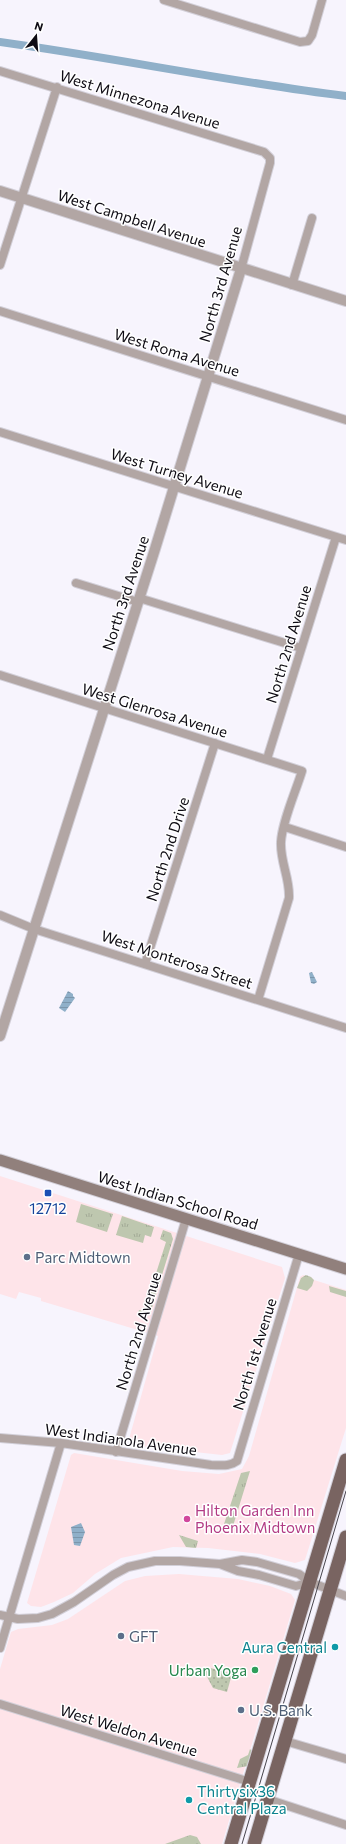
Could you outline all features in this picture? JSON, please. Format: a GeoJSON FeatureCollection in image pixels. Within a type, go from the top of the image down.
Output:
{"type":"FeatureCollection","features":[{"type":"Feature","properties":{"kind":"main road","name":"West Indian School Road"},"geometry":{"type":"LineString","coordinates":[[0,1160],[346,1270]]}},
{"type":"Feature","properties":{"kind":"main road"},"geometry":{"type":"LineString","coordinates":[[231,1844],[346,1460]]}},
{"type":"Feature","properties":{"kind":"main road"},"geometry":{"type":"LineString","coordinates":[[254,1844],[285,1741],[326,1588],[346,1538]]}},
{"type":"Feature","properties":{"kind":"street"},"geometry":{"type":"LineString","coordinates":[[164,0],[300,42],[308,41],[312,35],[322,0]]}},
{"type":"Feature","properties":{"kind":"street","name":"West Minnezona Avenue"},"geometry":{"type":"LineString","coordinates":[[0,70],[264,152],[270,158]]}},
{"type":"Feature","properties":{"kind":"street"},"geometry":{"type":"LineString","coordinates":[[0,265],[57,87]]}},
{"type":"Feature","properties":{"kind":"street","name":"North 3rd Avenue"},"geometry":{"type":"LineString","coordinates":[[0,1036],[208,377],[241,269],[270,158]]}},
{"type":"Feature","properties":{"kind":"street","name":"West Campbell Avenue"},"geometry":{"type":"LineString","coordinates":[[0,191],[241,269],[346,301]]}},
{"type":"Feature","properties":{"kind":"street"},"geometry":{"type":"LineString","coordinates":[[292,285],[312,218]]}},
{"type":"Feature","properties":{"kind":"street","name":"West Roma Avenue"},"geometry":{"type":"LineString","coordinates":[[0,311],[346,420]]}},
{"type":"Feature","properties":{"kind":"street","name":"West Turney Avenue"},"geometry":{"type":"LineString","coordinates":[[0,432],[346,540]]}},
{"type":"Feature","properties":{"kind":"street","name":"North 2nd Avenue"},"geometry":{"type":"LineString","coordinates":[[267,759],[336,537]]}},
{"type":"Feature","properties":{"kind":"street"},"geometry":{"type":"LineString","coordinates":[[76,583],[301,648]]}},
{"type":"Feature","properties":{"kind":"street","name":"West Glenrosa Avenue"},"geometry":{"type":"LineString","coordinates":[[0,675],[302,771],[284,827]]}},
{"type":"Feature","properties":{"kind":"street","name":"North 2nd Drive"},"geometry":{"type":"LineString","coordinates":[[145,964],[215,743]]}},
{"type":"Feature","properties":{"kind":"street"},"geometry":{"type":"LineString","coordinates":[[258,1000],[289,898],[289,882],[282,853],[281,841],[284,827],[346,847]]}},
{"type":"Feature","properties":{"kind":"street","name":"West Monterosa Street"},"geometry":{"type":"LineString","coordinates":[[0,915],[34,928],[346,1028]]}},
{"type":"Feature","properties":{"kind":"street","name":"North 2nd Avenue"},"geometry":{"type":"LineString","coordinates":[[116,1452],[186,1219]]}},
{"type":"Feature","properties":{"kind":"street","name":"North 1st Avenue"},"geometry":{"type":"LineString","coordinates":[[237,1461],[299,1254]]}},
{"type":"Feature","properties":{"kind":"street","name":"West Indianola Avenue"},"geometry":{"type":"LineString","coordinates":[[0,1438],[61,1443],[223,1466],[230,1465],[237,1461]]}},
{"type":"Feature","properties":{"kind":"street"},"geometry":{"type":"LineString","coordinates":[[0,1648],[61,1443]]}},
{"type":"Feature","properties":{"kind":"street"},"geometry":{"type":"LineString","coordinates":[[0,1615],[9,1618],[38,1618],[52,1614],[74,1602],[113,1574],[139,1564],[169,1560],[220,1564],[242,1560],[257,1562],[299,1574],[310,1582],[346,1596]]}},
{"type":"Feature","properties":{"kind":"street"},"geometry":{"type":"LineString","coordinates":[[220,1564],[238,1571],[259,1575],[296,1586],[310,1582]]}},
{"type":"Feature","properties":{"kind":"street","name":"West Weldon Avenue"},"geometry":{"type":"LineString","coordinates":[[0,1704],[250,1782]]}},
{"type":"Feature","properties":{"kind":"street"},"geometry":{"type":"LineString","coordinates":[[285,1741],[346,1759]]}},
{"type":"Feature","properties":{"kind":"street"},"geometry":{"type":"LineString","coordinates":[[267,1799],[346,1825]]}},
{"type":"Feature","properties":{"kind":"shaded area"},"geometry":{"type":"Polygon","coordinates":[[[0,1176],[282,1267],[285,1278],[230,1453],[222,1455],[140,1446],[129,1439],[158,1336],[41,1301],[41,1298],[19,1292],[16,1299],[0,1294],[0,1176]]]}},
{"type":"Feature","properties":{"kind":"shaded area"},"geometry":{"type":"Polygon","coordinates":[[[303,1275],[346,1290],[346,1428],[305,1560],[295,1563],[260,1554],[208,1548],[173,1547],[121,1558],[95,1574],[73,1593],[41,1607],[31,1606],[27,1603],[71,1455],[74,1453],[182,1471],[219,1474],[242,1469],[249,1456],[300,1277],[303,1275]]]}},
{"type":"Feature","properties":{"kind":"shaded area"},"geometry":{"type":"Polygon","coordinates":[[[179,1574],[238,1579],[270,1586],[291,1594],[295,1600],[222,1844],[0,1844],[0,1669],[11,1632],[18,1629],[52,1625],[68,1619],[125,1581],[145,1576],[179,1574]]]}},
{"type":"Feature","properties":{"kind":"green space"},"geometry":{"type":"Polygon","coordinates":[[[81,1204],[113,1214],[107,1232],[76,1222],[81,1204]]]}},
{"type":"Feature","properties":{"kind":"green space"},"geometry":{"type":"Polygon","coordinates":[[[122,1216],[154,1227],[151,1237],[145,1235],[143,1243],[116,1235],[122,1216]]]}},
{"type":"Feature","properties":{"kind":"green space"},"geometry":{"type":"Polygon","coordinates":[[[163,1230],[171,1233],[173,1239],[151,1311],[149,1314],[138,1313],[139,1310],[144,1311],[166,1242],[160,1239],[163,1230]]]}},
{"type":"Feature","properties":{"kind":"green space"},"geometry":{"type":"Polygon","coordinates":[[[306,1275],[314,1280],[312,1286],[307,1291],[297,1288],[301,1278],[306,1275]]]}},
{"type":"Feature","properties":{"kind":"green space"},"geometry":{"type":"Polygon","coordinates":[[[329,1286],[346,1291],[346,1297],[330,1292],[329,1286]]]}},
{"type":"Feature","properties":{"kind":"green space"},"geometry":{"type":"Polygon","coordinates":[[[250,1471],[233,1526],[224,1524],[241,1473],[250,1471]]]}},
{"type":"Feature","properties":{"kind":"green space"},"geometry":{"type":"Polygon","coordinates":[[[179,1535],[198,1541],[196,1548],[186,1547],[179,1535]]]}},
{"type":"Feature","properties":{"kind":"green space"},"geometry":{"type":"Polygon","coordinates":[[[207,1667],[232,1674],[227,1692],[213,1688],[205,1673],[207,1667]]]}},
{"type":"Feature","properties":{"kind":"green space"},"geometry":{"type":"Polygon","coordinates":[[[250,1749],[252,1751],[248,1766],[237,1768],[240,1759],[248,1755],[250,1749]]]}},
{"type":"Feature","properties":{"kind":"green space"},"geometry":{"type":"Polygon","coordinates":[[[190,1835],[197,1837],[201,1844],[165,1844],[190,1835]]]}},
{"type":"Feature","properties":{"kind":"water"},"geometry":{"type":"Polygon","coordinates":[[[312,972],[317,982],[314,984],[311,983],[309,973],[312,972]]]}},
{"type":"Feature","properties":{"kind":"water"},"geometry":{"type":"Polygon","coordinates":[[[68,991],[73,994],[75,998],[65,1012],[59,1008],[68,991]]]}},
{"type":"Feature","properties":{"kind":"water"},"geometry":{"type":"Polygon","coordinates":[[[81,1523],[85,1532],[80,1546],[74,1545],[71,1527],[81,1523]]]}},
{"type":"Feature","properties":{"kind":"waterway"},"geometry":{"type":"LineString","coordinates":[[0,42],[259,84],[346,96]]}},
{"type":"Feature","properties":{"kind":"tram line"},"geometry":{"type":"LineString","coordinates":[[242,1844],[346,1491]]}},
{"type":"Feature","properties":{"kind":"place","name":"12712"},"geometry":{"type":"Point","coordinates":[48,1193]}},
{"type":"Feature","properties":{"kind":"place","name":"Parc Midtown"},"geometry":{"type":"Point","coordinates":[27,1257]}},
{"type":"Feature","properties":{"kind":"place","name":"Hilton Garden Inn Phoenix Midtown"},"geometry":{"type":"Point","coordinates":[187,1519]}},
{"type":"Feature","properties":{"kind":"place","name":"GFT"},"geometry":{"type":"Point","coordinates":[121,1636]}},
{"type":"Feature","properties":{"kind":"place","name":"Aura Central"},"geometry":{"type":"Point","coordinates":[335,1647]}},
{"type":"Feature","properties":{"kind":"place","name":"Urban Yoga"},"geometry":{"type":"Point","coordinates":[255,1670]}},
{"type":"Feature","properties":{"kind":"place","name":"U.S. Bank"},"geometry":{"type":"Point","coordinates":[241,1710]}},
{"type":"Feature","properties":{"kind":"place","name":"Thirtysix36 Central Plaza"},"geometry":{"type":"Point","coordinates":[189,1800]}}]}
